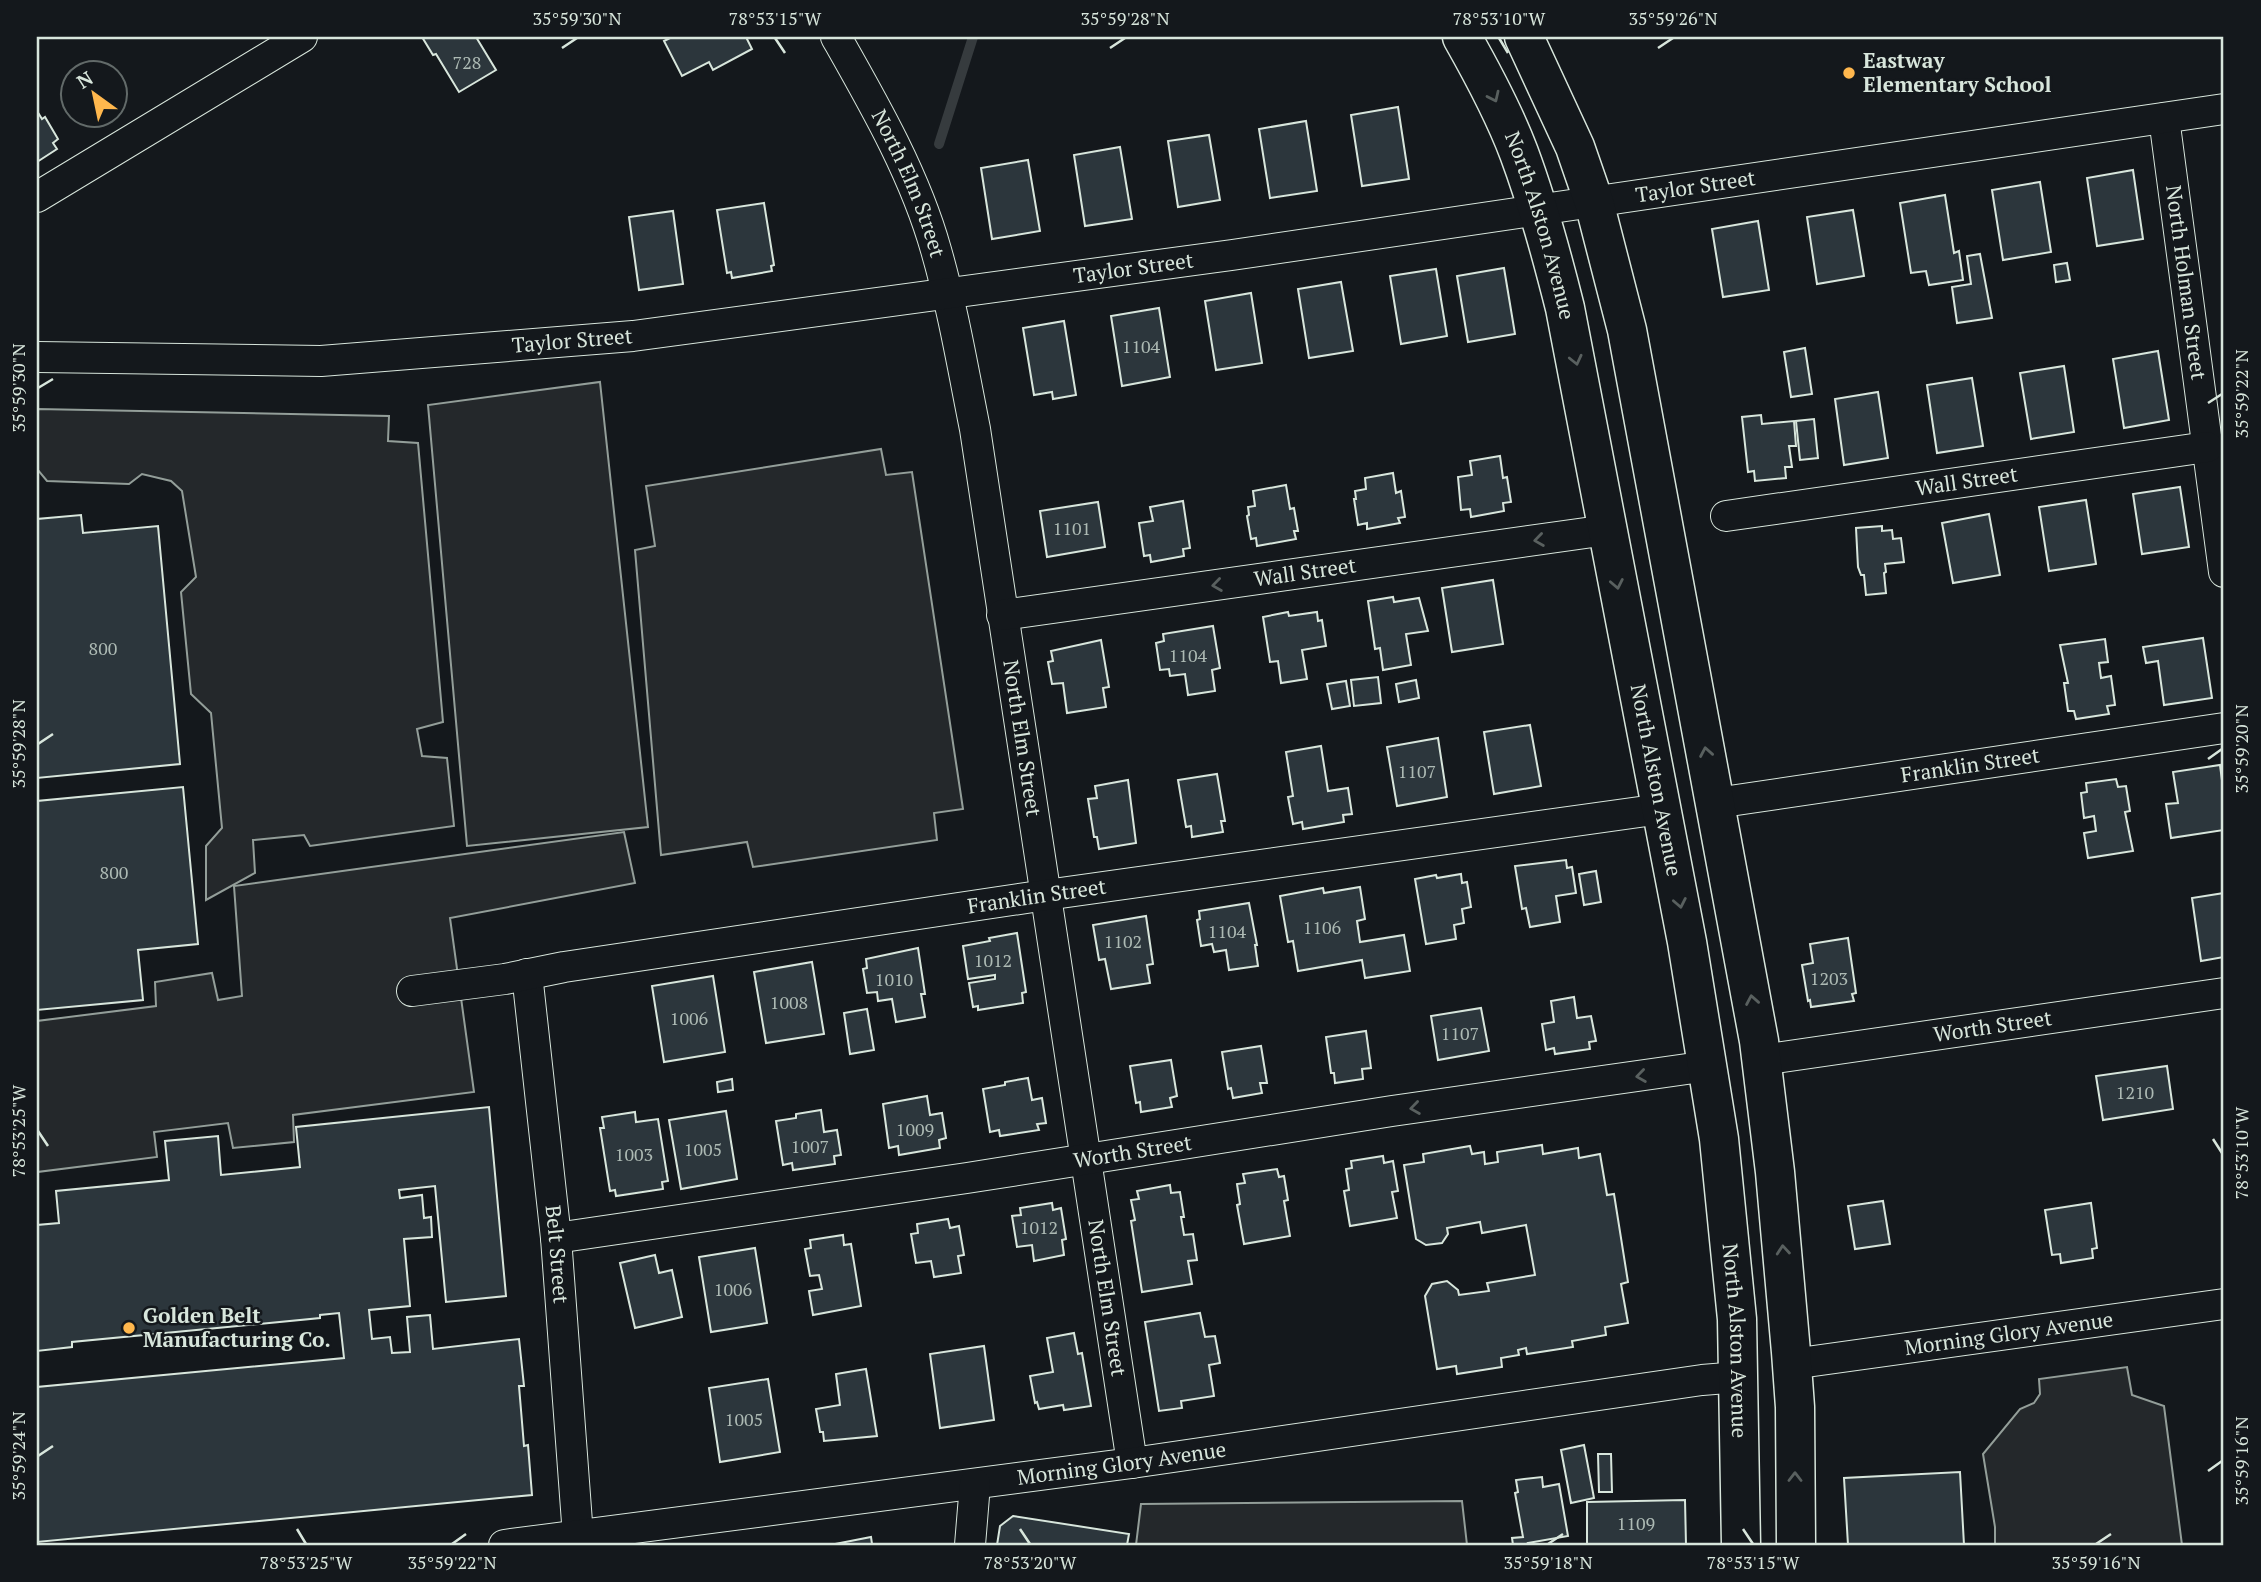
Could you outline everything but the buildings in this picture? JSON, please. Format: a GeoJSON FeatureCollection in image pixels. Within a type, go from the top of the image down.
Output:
{"type":"FeatureCollection","features":[{"type":"Feature","properties":{"kind":"main road","name":"North Alston Avenue"},"geometry":{"type":"LineString","coordinates":[[1462,37],[1508,128],[1539,211],[1565,308],[1689,953],[1708,1066],[1731,1245],[1739,1377],[1741,1545]]}},
{"type":"Feature","properties":{"kind":"main road"},"geometry":{"type":"LineString","coordinates":[[1524,37],[1575,147],[1594,202],[1615,278],[1635,369],[1716,803],[1762,1060],[1775,1172],[1795,1406],[1796,1545]]}},
{"type":"Feature","properties":{"kind":"street"},"geometry":{"type":"LineString","coordinates":[[37,197],[302,37]]}},
{"type":"Feature","properties":{"kind":"street","name":"North Elm Street"},"geometry":{"type":"LineString","coordinates":[[836,37],[911,181],[936,250],[975,429],[1132,1463]]}},
{"type":"Feature","properties":{"kind":"street","name":"Taylor Street"},"geometry":{"type":"LineString","coordinates":[[37,357],[334,360],[633,336],[1539,211],[2224,109]]}},
{"type":"Feature","properties":{"kind":"street","name":"North Holman Street"},"geometry":{"type":"LineString","coordinates":[[2164,118],[2224,572]]}},
{"type":"Feature","properties":{"kind":"street","name":"Wall Street"},"geometry":{"type":"LineString","coordinates":[[1726,516],[2207,447]]}},
{"type":"Feature","properties":{"kind":"street","name":"Wall Street"},"geometry":{"type":"LineString","coordinates":[[1002,615],[1607,530]]}},
{"type":"Feature","properties":{"kind":"street","name":"Franklin Street"},"geometry":{"type":"LineString","coordinates":[[1716,803],[2224,728]]}},
{"type":"Feature","properties":{"kind":"street","name":"Franklin Street"},"geometry":{"type":"LineString","coordinates":[[412,991],[505,979],[708,944],[1661,809]]}},
{"type":"Feature","properties":{"kind":"street","name":"Belt Street"},"geometry":{"type":"LineString","coordinates":[[527,974],[556,1238],[578,1536]]}},
{"type":"Feature","properties":{"kind":"street","name":"Worth Street"},"geometry":{"type":"LineString","coordinates":[[1762,1060],[2224,993]]}},
{"type":"Feature","properties":{"kind":"street","name":"Worth Street"},"geometry":{"type":"LineString","coordinates":[[556,1238],[1087,1160],[1392,1111],[1708,1066]]}},
{"type":"Feature","properties":{"kind":"street","name":"Morning Glory Avenue"},"geometry":{"type":"LineString","coordinates":[[1792,1364],[2224,1304]]}},
{"type":"Feature","properties":{"kind":"street","name":"Morning Glory Avenue"},"geometry":{"type":"LineString","coordinates":[[504,1545],[1132,1463],[1702,1380],[1739,1377]]}},
{"type":"Feature","properties":{"kind":"street"},"geometry":{"type":"LineString","coordinates":[[970,1545],[975,1484]]}},
{"type":"Feature","properties":{"kind":"shaded area"},"geometry":{"type":"Polygon","coordinates":[[[600,382],[648,827],[467,846],[428,405],[600,382]]]}},
{"type":"Feature","properties":{"kind":"shaded area"},"geometry":{"type":"Polygon","coordinates":[[[37,409],[389,416],[388,441],[418,443],[443,722],[417,729],[422,756],[447,758],[454,826],[310,846],[304,835],[253,840],[255,873],[206,900],[206,846],[222,828],[211,713],[191,694],[181,592],[196,577],[182,491],[171,481],[142,474],[129,484],[47,481],[37,469],[37,409]]]}},
{"type":"Feature","properties":{"kind":"shaded area"},"geometry":{"type":"Polygon","coordinates":[[[881,449],[886,475],[912,472],[963,809],[934,813],[937,840],[753,867],[747,842],[661,855],[635,550],[655,546],[646,486],[881,449]]]}},
{"type":"Feature","properties":{"kind":"shaded area"},"geometry":{"type":"Polygon","coordinates":[[[624,832],[635,883],[450,918],[474,1092],[293,1115],[294,1142],[233,1148],[228,1123],[154,1132],[157,1157],[37,1172],[37,1021],[156,1006],[155,982],[212,973],[218,1000],[242,996],[234,886],[624,832]]]}},
{"type":"Feature","properties":{"kind":"shaded area"},"geometry":{"type":"Polygon","coordinates":[[[2127,1367],[2132,1395],[2164,1406],[2182,1545],[1995,1545],[1995,1527],[1983,1454],[2020,1409],[2034,1403],[2040,1394],[2039,1379],[2127,1367]]]}},
{"type":"Feature","properties":{"kind":"shaded area"},"geometry":{"type":"Polygon","coordinates":[[[1462,1501],[1467,1545],[1136,1545],[1141,1504],[1462,1501]]]}},
{"type":"Feature","properties":{"kind":"waterway"},"geometry":{"type":"LineString","coordinates":[[939,144],[973,37]]}},
{"type":"Feature","properties":{"kind":"place","name":"Eastway Elementary School"},"geometry":{"type":"Point","coordinates":[1849,73]}},
{"type":"Feature","properties":{"kind":"place","name":"Golden Belt Manufacturing Co."},"geometry":{"type":"Point","coordinates":[129,1328]}}]}
